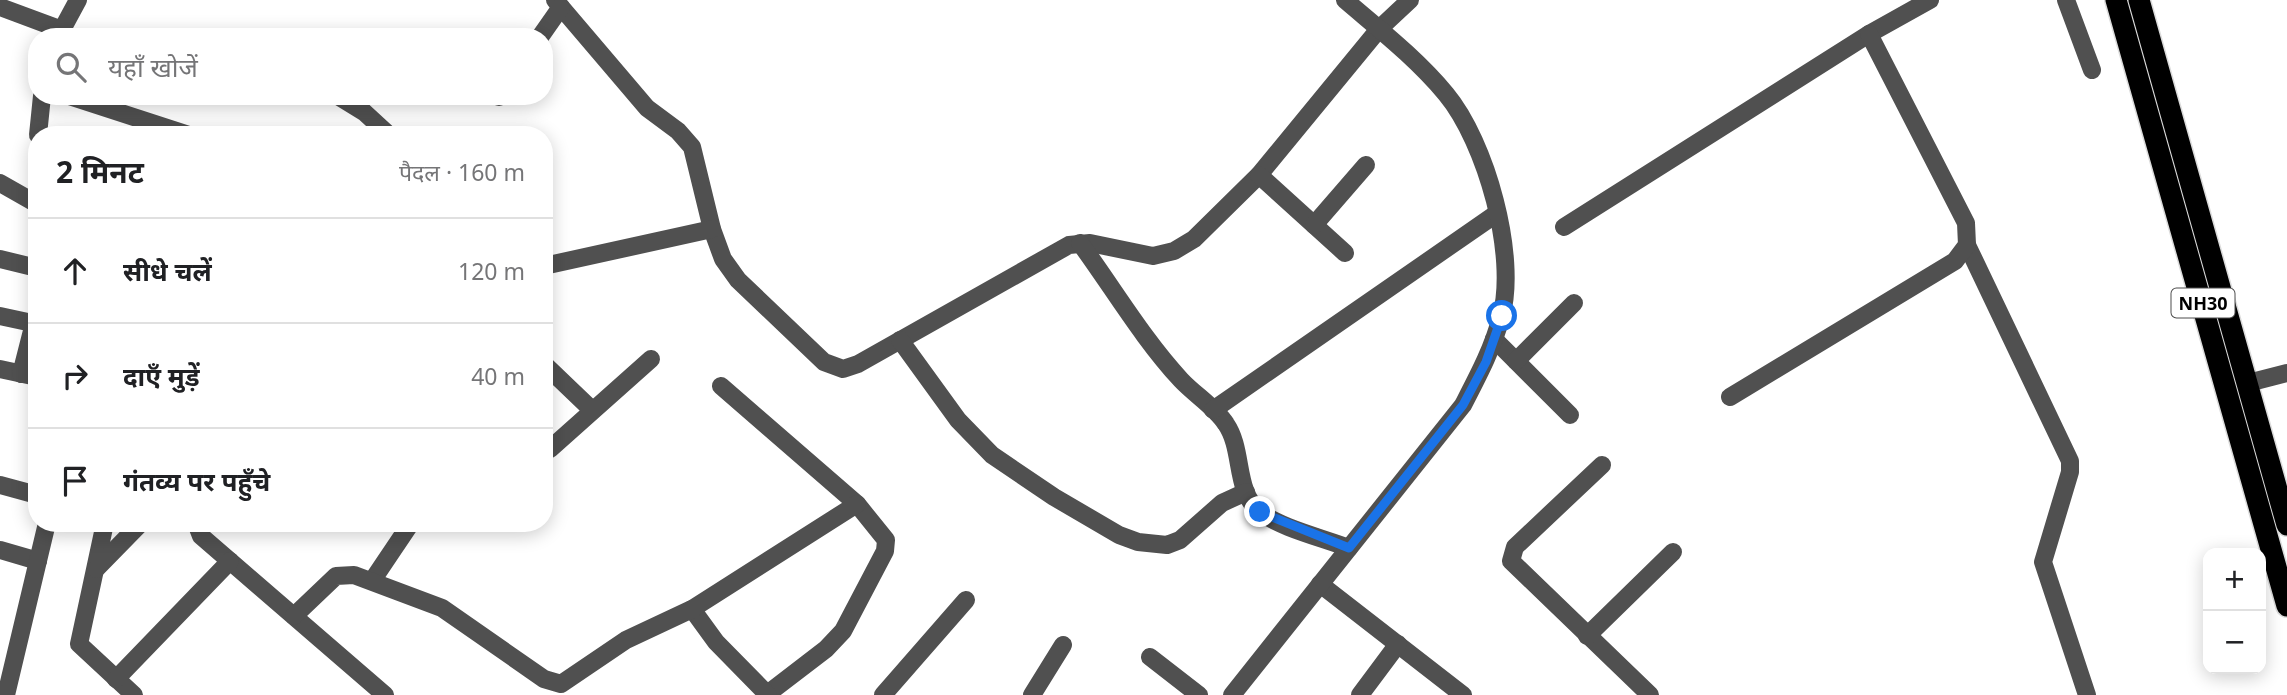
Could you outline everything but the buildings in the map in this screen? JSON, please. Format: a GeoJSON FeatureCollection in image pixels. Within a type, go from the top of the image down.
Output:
{"type":"FeatureCollection","features":[{"type":"Feature","properties":{"kind":"highway","name":"NH30"},"geometry":{"type":"LineString","coordinates":[[2116,0],[2287,606]]}},
{"type":"Feature","properties":{"kind":"highway","name":"NH30"},"geometry":{"type":"LineString","coordinates":[[2139,0],[2287,526]]}},
{"type":"Feature","properties":{"kind":"street"},"geometry":{"type":"LineString","coordinates":[[63,28],[78,0]]}},
{"type":"Feature","properties":{"kind":"street"},"geometry":{"type":"LineString","coordinates":[[1232,695],[1463,405],[1494,339],[1505,292],[1496,214],[1473,136],[1455,106],[1421,66],[1345,0]]}},
{"type":"Feature","properties":{"kind":"street"},"geometry":{"type":"LineString","coordinates":[[545,28],[558,4],[647,108],[678,131],[692,147],[712,229],[723,259],[738,280],[832,367],[849,368],[1055,251],[1080,243],[1153,256],[1174,251],[1194,239],[1259,175],[1379,29],[1410,0]]}},
{"type":"Feature","properties":{"kind":"street"},"geometry":{"type":"LineString","coordinates":[[1564,227],[1869,34],[1930,0]]}},
{"type":"Feature","properties":{"kind":"street"},"geometry":{"type":"LineString","coordinates":[[2066,0],[2092,70]]}},
{"type":"Feature","properties":{"kind":"street"},"geometry":{"type":"LineString","coordinates":[[0,7],[48,28]]}},
{"type":"Feature","properties":{"kind":"street"},"geometry":{"type":"LineString","coordinates":[[1869,34],[1966,223],[1967,245],[2070,461],[2070,472],[2043,562],[2087,695]]}},
{"type":"Feature","properties":{"kind":"street"},"geometry":{"type":"LineString","coordinates":[[39,126],[41,105]]}},
{"type":"Feature","properties":{"kind":"street"},"geometry":{"type":"LineString","coordinates":[[97,105],[161,126]]}},
{"type":"Feature","properties":{"kind":"street"},"geometry":{"type":"LineString","coordinates":[[352,105],[379,126]]}},
{"type":"Feature","properties":{"kind":"street"},"geometry":{"type":"LineString","coordinates":[[1314,225],[1366,165]]}},
{"type":"Feature","properties":{"kind":"street"},"geometry":{"type":"LineString","coordinates":[[1259,175],[1345,253]]}},
{"type":"Feature","properties":{"kind":"street"},"geometry":{"type":"LineString","coordinates":[[0,183],[28,199]]}},
{"type":"Feature","properties":{"kind":"street"},"geometry":{"type":"LineString","coordinates":[[1213,410],[1496,214]]}},
{"type":"Feature","properties":{"kind":"street"},"geometry":{"type":"LineString","coordinates":[[553,264],[712,229]]}},
{"type":"Feature","properties":{"kind":"street"},"geometry":{"type":"LineString","coordinates":[[1080,243],[1163,358],[1231,432],[1246,492],[1254,506],[1269,517],[1349,548]]}},
{"type":"Feature","properties":{"kind":"street"},"geometry":{"type":"LineString","coordinates":[[1730,397],[1955,261],[1967,245]]}},
{"type":"Feature","properties":{"kind":"street"},"geometry":{"type":"LineString","coordinates":[[0,259],[28,266]]}},
{"type":"Feature","properties":{"kind":"street"},"geometry":{"type":"LineString","coordinates":[[1516,361],[1574,303]]}},
{"type":"Feature","properties":{"kind":"street"},"geometry":{"type":"LineString","coordinates":[[0,316],[28,322]]}},
{"type":"Feature","properties":{"kind":"street"},"geometry":{"type":"LineString","coordinates":[[1494,339],[1570,415]]}},
{"type":"Feature","properties":{"kind":"street"},"geometry":{"type":"LineString","coordinates":[[900,340],[958,421],[992,455],[1054,498],[1119,535],[1153,546],[1167,545],[1180,540],[1222,503],[1246,492]]}},
{"type":"Feature","properties":{"kind":"street"},"geometry":{"type":"LineString","coordinates":[[553,446],[590,410],[651,359]]}},
{"type":"Feature","properties":{"kind":"street"},"geometry":{"type":"LineString","coordinates":[[0,369],[28,375]]}},
{"type":"Feature","properties":{"kind":"street"},"geometry":{"type":"LineString","coordinates":[[2248,383],[2287,373]]}},
{"type":"Feature","properties":{"kind":"street"},"geometry":{"type":"LineString","coordinates":[[553,374],[590,410]]}},
{"type":"Feature","properties":{"kind":"street"},"geometry":{"type":"LineString","coordinates":[[692,608],[733,661],[767,695],[826,649],[844,631],[885,551],[886,540],[883,534],[857,504],[721,386]]}},
{"type":"Feature","properties":{"kind":"street"},"geometry":{"type":"LineString","coordinates":[[1602,465],[1515,547],[1510,556],[1514,566],[1650,695]]}},
{"type":"Feature","properties":{"kind":"street"},"geometry":{"type":"LineString","coordinates":[[0,485],[28,493]]}},
{"type":"Feature","properties":{"kind":"street"},"geometry":{"type":"LineString","coordinates":[[293,616],[336,576],[345,573],[372,580],[442,608],[544,679],[556,684],[567,681],[626,640],[692,608],[857,504]]}},
{"type":"Feature","properties":{"kind":"street"},"geometry":{"type":"LineString","coordinates":[[6,695],[8,643],[38,561],[45,532]]}},
{"type":"Feature","properties":{"kind":"street"},"geometry":{"type":"LineString","coordinates":[[103,532],[79,644],[134,695]]}},
{"type":"Feature","properties":{"kind":"street"},"geometry":{"type":"LineString","coordinates":[[96,569],[132,532]]}},
{"type":"Feature","properties":{"kind":"street"},"geometry":{"type":"LineString","coordinates":[[199,532],[376,693]]}},
{"type":"Feature","properties":{"kind":"street"},"geometry":{"type":"LineString","coordinates":[[372,580],[405,532]]}},
{"type":"Feature","properties":{"kind":"street"},"geometry":{"type":"LineString","coordinates":[[0,550],[38,561]]}},
{"type":"Feature","properties":{"kind":"street"},"geometry":{"type":"LineString","coordinates":[[1587,636],[1673,552]]}},
{"type":"Feature","properties":{"kind":"street"},"geometry":{"type":"LineString","coordinates":[[116,679],[230,561]]}},
{"type":"Feature","properties":{"kind":"street"},"geometry":{"type":"LineString","coordinates":[[1320,584],[1463,695]]}},
{"type":"Feature","properties":{"kind":"street"},"geometry":{"type":"LineString","coordinates":[[883,695],[966,600]]}},
{"type":"Feature","properties":{"kind":"street"},"geometry":{"type":"LineString","coordinates":[[1360,695],[1398,644]]}},
{"type":"Feature","properties":{"kind":"street"},"geometry":{"type":"LineString","coordinates":[[1031,695],[1063,645]]}},
{"type":"Feature","properties":{"kind":"street"},"geometry":{"type":"LineString","coordinates":[[1150,657],[1199,695]]}},
{"type":"Feature","properties":{"kind":"route"},"geometry":{"type":"LineString","coordinates":[[1260,512],[1349,548],[1463,405],[1486,362],[1502,316]]}}]}
